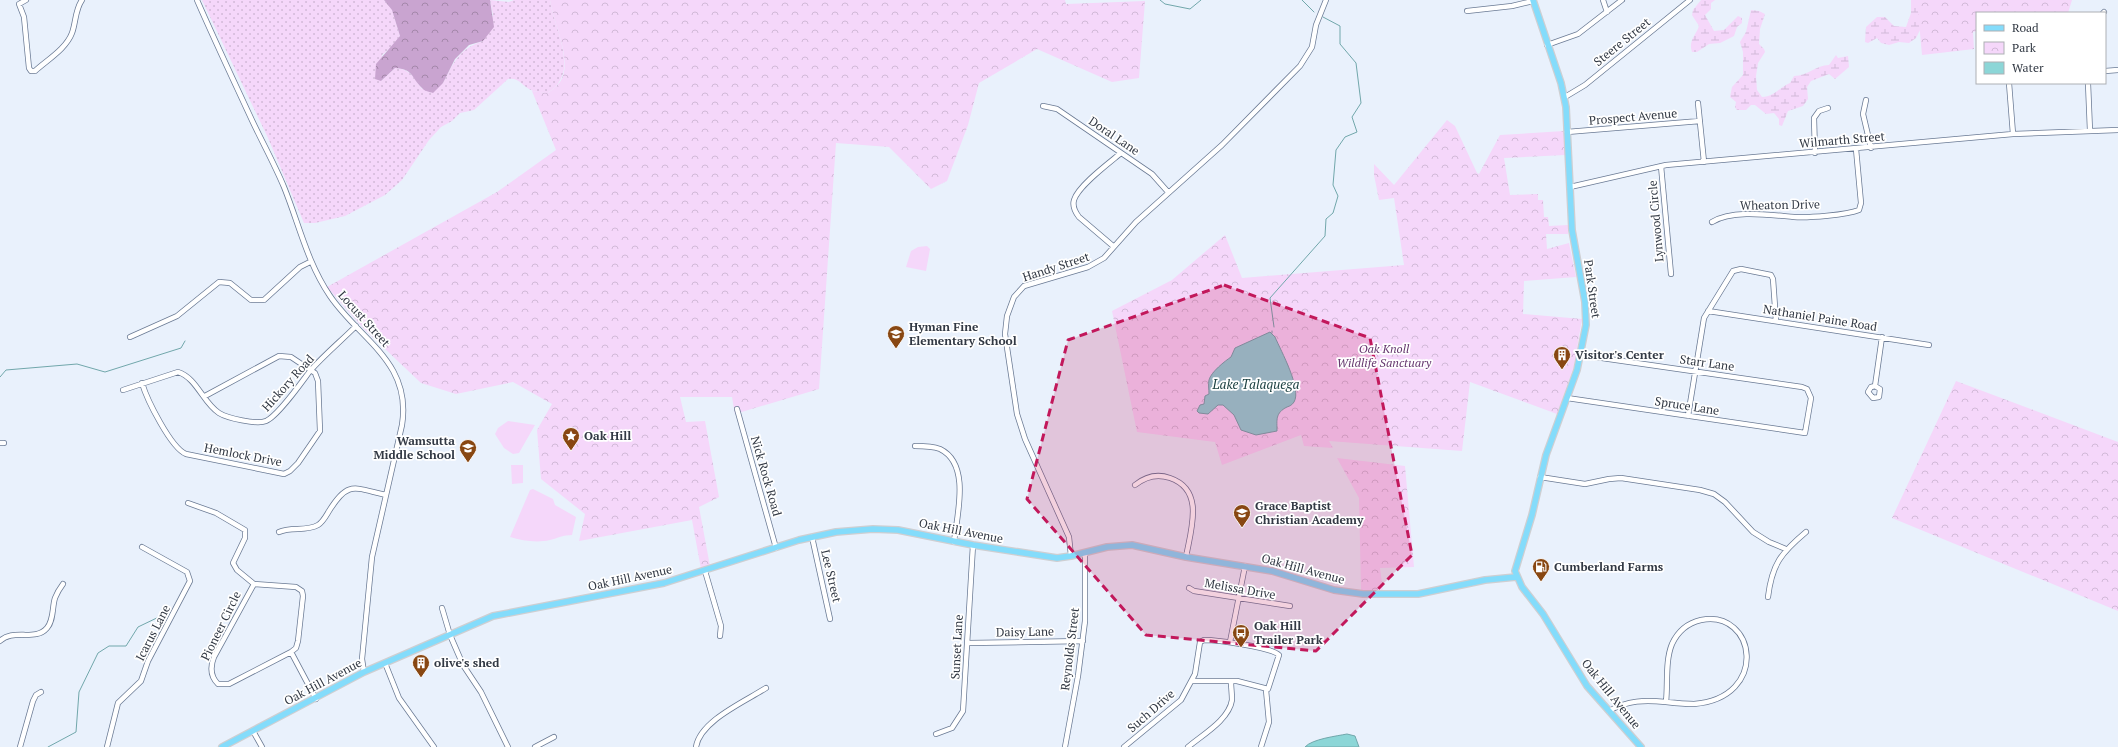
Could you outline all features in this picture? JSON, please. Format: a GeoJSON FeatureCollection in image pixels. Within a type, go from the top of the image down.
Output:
{"type":"FeatureCollection","features":[{"type":"Feature","properties":{"kind":"main road","name":"Park Street"},"geometry":{"type":"LineString","coordinates":[[1516,577],[1516,564],[1530,521],[1546,455],[1581,355],[1586,314],[1574,246],[1565,97],[1533,0]]}},
{"type":"Feature","properties":{"kind":"main road","name":"Oak Hill Avenue"},"geometry":{"type":"LineString","coordinates":[[222,747],[316,699],[364,672],[480,621],[504,613],[651,586],[705,571],[812,537],[836,532],[881,529],[898,530],[954,542],[1046,557],[1071,556],[1107,547],[1132,545],[1186,557],[1272,571],[1334,590],[1371,594],[1397,595],[1431,592],[1486,580],[1516,577],[1543,614],[1578,673],[1641,747]]}},
{"type":"Feature","properties":{"kind":"street"},"geometry":{"type":"LineString","coordinates":[[26,0],[19,4],[24,16],[30,69],[35,71],[68,41],[72,33],[78,6],[82,0]]}},
{"type":"Feature","properties":{"kind":"street","name":"Locust Street"},"geometry":{"type":"LineString","coordinates":[[197,0],[277,172],[310,262],[331,298],[389,363],[396,377],[401,393],[403,417],[368,579],[362,659],[364,672]]}},
{"type":"Feature","properties":{"kind":"street","name":"Handy Street"},"geometry":{"type":"LineString","coordinates":[[1071,556],[1069,538],[1019,423],[1007,359],[1006,323],[1014,297],[1024,286],[1072,273],[1097,264],[1136,222],[1222,144],[1300,66],[1312,48],[1316,24],[1326,0]]}},
{"type":"Feature","properties":{"kind":"street"},"geometry":{"type":"LineString","coordinates":[[1467,10],[1512,6],[1533,0]]}},
{"type":"Feature","properties":{"kind":"street"},"geometry":{"type":"LineString","coordinates":[[1603,0],[1607,12]]}},
{"type":"Feature","properties":{"kind":"street"},"geometry":{"type":"LineString","coordinates":[[1547,45],[1578,34],[1622,0]]}},
{"type":"Feature","properties":{"kind":"street","name":"Steere Street"},"geometry":{"type":"LineString","coordinates":[[1565,97],[1585,85],[1690,0]]}},
{"type":"Feature","properties":{"kind":"street"},"geometry":{"type":"LineString","coordinates":[[2106,71],[2118,70]]}},
{"type":"Feature","properties":{"kind":"street"},"geometry":{"type":"LineString","coordinates":[[2009,84],[2013,134]]}},
{"type":"Feature","properties":{"kind":"street"},"geometry":{"type":"LineString","coordinates":[[2088,84],[2090,131]]}},
{"type":"Feature","properties":{"kind":"street"},"geometry":{"type":"LineString","coordinates":[[1866,100],[1863,114],[1871,148]]}},
{"type":"Feature","properties":{"kind":"street"},"geometry":{"type":"LineString","coordinates":[[1698,103],[1704,162]]}},
{"type":"Feature","properties":{"kind":"street","name":"Doral Lane"},"geometry":{"type":"LineString","coordinates":[[1043,106],[1057,109],[1152,174],[1168,192]]}},
{"type":"Feature","properties":{"kind":"street"},"geometry":{"type":"LineString","coordinates":[[1815,153],[1814,118],[1819,111],[1828,108]]}},
{"type":"Feature","properties":{"kind":"street","name":"Prospect Avenue"},"geometry":{"type":"LineString","coordinates":[[1568,132],[1700,121]]}},
{"type":"Feature","properties":{"kind":"street","name":"Wilmarth Street"},"geometry":{"type":"LineString","coordinates":[[1570,186],[1661,166],[2013,134],[2118,130]]}},
{"type":"Feature","properties":{"kind":"street","name":"Wheaton Drive"},"geometry":{"type":"LineString","coordinates":[[1712,222],[1724,216],[1768,214],[1801,217],[1859,210],[1861,203],[1856,149]]}},
{"type":"Feature","properties":{"kind":"street"},"geometry":{"type":"LineString","coordinates":[[1113,246],[1079,217],[1075,212],[1073,204],[1078,192],[1121,153]]}},
{"type":"Feature","properties":{"kind":"street","name":"Lynwood Circle"},"geometry":{"type":"LineString","coordinates":[[1661,166],[1671,274]]}},
{"type":"Feature","properties":{"kind":"street"},"geometry":{"type":"LineString","coordinates":[[130,337],[177,316],[219,282],[230,283],[251,300],[264,300],[300,267],[310,262]]}},
{"type":"Feature","properties":{"kind":"street"},"geometry":{"type":"LineString","coordinates":[[1688,416],[1700,331],[1708,311],[1733,271],[1741,269],[1765,272],[1771,275],[1773,280],[1776,321]]}},
{"type":"Feature","properties":{"kind":"street","name":"Nathaniel Paine Road"},"geometry":{"type":"LineString","coordinates":[[1708,311],[1929,345]]}},
{"type":"Feature","properties":{"kind":"street","name":"Hickory Road"},"geometry":{"type":"LineString","coordinates":[[123,390],[178,372],[183,374],[205,396],[214,409],[221,414],[254,422],[263,422],[273,417],[311,370],[356,326]]}},
{"type":"Feature","properties":{"kind":"street"},"geometry":{"type":"LineString","coordinates":[[1875,386],[1882,337]]}},
{"type":"Feature","properties":{"kind":"street","name":"Starr Lane"},"geometry":{"type":"LineString","coordinates":[[1581,355],[1807,389],[1810,398],[1805,433]]}},
{"type":"Feature","properties":{"kind":"street"},"geometry":{"type":"LineString","coordinates":[[205,396],[279,356],[291,357],[311,370]]}},
{"type":"Feature","properties":{"kind":"street","name":"Hemlock Drive"},"geometry":{"type":"LineString","coordinates":[[142,384],[149,401],[175,445],[182,452],[284,474],[290,471],[298,463],[320,431],[318,381],[317,376],[311,370]]}},
{"type":"Feature","properties":{"kind":"street","name":"Spruce Lane"},"geometry":{"type":"LineString","coordinates":[[1567,398],[1805,433]]}},
{"type":"Feature","properties":{"kind":"street","name":"Nick Rock Road"},"geometry":{"type":"LineString","coordinates":[[737,409],[776,548]]}},
{"type":"Feature","properties":{"kind":"street"},"geometry":{"type":"LineString","coordinates":[[915,446],[938,449],[952,459],[958,470],[960,480],[954,542]]}},
{"type":"Feature","properties":{"kind":"street"},"geometry":{"type":"LineString","coordinates":[[1135,485],[1143,479],[1162,476],[1177,481],[1190,494],[1193,502],[1193,512],[1186,557]]}},
{"type":"Feature","properties":{"kind":"street"},"geometry":{"type":"LineString","coordinates":[[1540,477],[1585,484],[1621,478],[1707,491],[1725,502],[1747,526],[1761,538],[1786,549]]}},
{"type":"Feature","properties":{"kind":"street"},"geometry":{"type":"LineString","coordinates":[[279,532],[288,529],[314,527],[320,524],[339,495],[346,490],[357,489],[386,495]]}},
{"type":"Feature","properties":{"kind":"street"},"geometry":{"type":"LineString","coordinates":[[188,503],[216,514],[245,530],[245,538],[233,563],[236,570],[254,584]]}},
{"type":"Feature","properties":{"kind":"street"},"geometry":{"type":"LineString","coordinates":[[1768,598],[1772,572],[1786,549],[1806,532]]}},
{"type":"Feature","properties":{"kind":"street","name":"Lee Street"},"geometry":{"type":"LineString","coordinates":[[812,537],[830,619]]}},
{"type":"Feature","properties":{"kind":"street","name":"Sunset Lane"},"geometry":{"type":"LineString","coordinates":[[936,734],[952,728],[963,712],[973,545]]}},
{"type":"Feature","properties":{"kind":"street","name":"Icarus Lane"},"geometry":{"type":"LineString","coordinates":[[107,747],[118,703],[141,680],[148,661],[190,581],[187,572],[142,547]]}},
{"type":"Feature","properties":{"kind":"street","name":"Reynolds Street"},"geometry":{"type":"LineString","coordinates":[[1066,747],[1085,621],[1085,553]]}},
{"type":"Feature","properties":{"kind":"street"},"geometry":{"type":"LineString","coordinates":[[1245,566],[1230,642],[1276,652],[1279,655],[1270,687],[1266,690]]}},
{"type":"Feature","properties":{"kind":"street"},"geometry":{"type":"LineString","coordinates":[[705,571],[721,626],[720,636]]}},
{"type":"Feature","properties":{"kind":"street"},"geometry":{"type":"LineString","coordinates":[[2,640],[12,635],[39,634],[46,629],[51,622],[56,597],[63,584]]}},
{"type":"Feature","properties":{"kind":"street","name":"Pioneer Circle"},"geometry":{"type":"LineString","coordinates":[[254,584],[294,587],[302,591],[299,636],[296,648],[291,652],[229,684],[221,685],[213,678],[211,666],[214,657],[254,584]]}},
{"type":"Feature","properties":{"kind":"street","name":"Melissa Drive"},"geometry":{"type":"LineString","coordinates":[[1189,588],[1194,591],[1290,606]]}},
{"type":"Feature","properties":{"kind":"street"},"geometry":{"type":"LineString","coordinates":[[442,608],[450,635],[463,665],[481,692],[508,747]]}},
{"type":"Feature","properties":{"kind":"street"},"geometry":{"type":"LineString","coordinates":[[1609,711],[1619,705],[1637,700],[1693,704],[1704,702],[1714,699],[1736,686],[1743,677],[1748,660],[1744,642],[1730,625],[1720,621],[1708,619],[1694,622],[1684,628],[1676,636],[1672,646],[1666,702]]}},
{"type":"Feature","properties":{"kind":"street","name":"Such Drive"},"geometry":{"type":"LineString","coordinates":[[1124,747],[1174,708],[1192,681],[1200,642],[1209,640],[1230,642]]}},
{"type":"Feature","properties":{"kind":"street","name":"Daisy Lane"},"geometry":{"type":"LineString","coordinates":[[968,643],[1083,641]]}},
{"type":"Feature","properties":{"kind":"street"},"geometry":{"type":"LineString","coordinates":[[291,652],[316,699]]}},
{"type":"Feature","properties":{"kind":"street"},"geometry":{"type":"LineString","coordinates":[[385,663],[399,698],[434,747]]}},
{"type":"Feature","properties":{"kind":"street"},"geometry":{"type":"LineString","coordinates":[[1192,681],[1231,681],[1266,690]]}},
{"type":"Feature","properties":{"kind":"street"},"geometry":{"type":"LineString","coordinates":[[1188,747],[1224,717],[1230,708],[1232,700],[1231,681]]}},
{"type":"Feature","properties":{"kind":"street"},"geometry":{"type":"LineString","coordinates":[[696,747],[700,734],[708,724],[766,688]]}},
{"type":"Feature","properties":{"kind":"street"},"geometry":{"type":"LineString","coordinates":[[1261,747],[1269,722],[1266,690]]}},
{"type":"Feature","properties":{"kind":"street"},"geometry":{"type":"LineString","coordinates":[[20,747],[33,701],[36,695],[41,692]]}},
{"type":"Feature","properties":{"kind":"street"},"geometry":{"type":"LineString","coordinates":[[253,731],[262,747]]}},
{"type":"Feature","properties":{"kind":"street"},"geometry":{"type":"LineString","coordinates":[[535,747],[554,737]]}},
{"type":"Feature","properties":{"kind":"highlighted area"},"geometry":{"type":"Polygon","coordinates":[[[1224,285],[1370,338],[1412,555],[1316,651],[1146,635],[1027,499],[1068,340],[1224,285]]]}},
{"type":"Feature","properties":{"kind":"green space"},"geometry":{"type":"Polygon","coordinates":[[[202,0],[384,0],[392,9],[400,36],[395,44],[382,55],[381,81],[395,68],[404,70],[411,74],[422,89],[443,83],[458,57],[468,48],[483,41],[493,15],[490,0],[509,2],[514,0],[550,0],[564,53],[563,73],[557,85],[548,93],[533,91],[515,79],[508,79],[474,110],[460,113],[452,121],[441,127],[429,140],[402,180],[385,195],[345,216],[315,223],[304,223],[268,138],[202,0]]]}},
{"type":"Feature","properties":{"kind":"green space"},"geometry":{"type":"Polygon","coordinates":[[[384,0],[490,0],[494,27],[483,41],[469,45],[455,59],[443,83],[433,93],[423,89],[409,72],[401,69],[395,68],[381,81],[375,79],[376,64],[400,36],[392,10],[384,0]]]}},
{"type":"Feature","properties":{"kind":"green space"},"geometry":{"type":"Polygon","coordinates":[[[550,0],[1065,0],[1066,4],[1145,1],[1139,78],[1112,82],[1037,49],[979,83],[968,125],[947,181],[931,189],[889,147],[836,143],[819,389],[735,414],[732,397],[680,397],[686,422],[705,421],[719,497],[699,507],[710,566],[701,569],[692,520],[579,541],[585,514],[541,479],[537,430],[552,404],[513,382],[456,394],[421,383],[364,329],[327,287],[497,192],[556,150],[532,91],[548,93],[560,82],[564,73],[564,53],[550,0]]]}},
{"type":"Feature","properties":{"kind":"green space"},"geometry":{"type":"Polygon","coordinates":[[[1701,0],[1715,0],[1711,3],[1711,9],[1705,15],[1714,31],[1724,30],[1738,16],[1742,18],[1742,23],[1737,27],[1734,36],[1720,43],[1709,44],[1697,52],[1692,52],[1692,41],[1699,26],[1692,15],[1693,10],[1701,0]]]}},
{"type":"Feature","properties":{"kind":"green space"},"geometry":{"type":"Polygon","coordinates":[[[1911,0],[1956,0],[1920,30],[1916,38],[1909,43],[1899,42],[1889,45],[1881,43],[1877,38],[1868,43],[1865,42],[1866,27],[1877,17],[1885,17],[1894,26],[1906,27],[1911,13],[1911,0]]]}},
{"type":"Feature","properties":{"kind":"green space"},"geometry":{"type":"Polygon","coordinates":[[[1917,0],[2072,0],[2068,12],[1976,12],[1976,31],[1973,32],[1974,49],[1922,55],[1917,0]]]}},
{"type":"Feature","properties":{"kind":"green space"},"geometry":{"type":"Polygon","coordinates":[[[1751,10],[1759,11],[1765,14],[1760,29],[1759,44],[1765,52],[1758,63],[1756,76],[1757,90],[1762,97],[1773,94],[1790,83],[1794,76],[1799,76],[1824,65],[1829,65],[1836,55],[1838,58],[1848,56],[1849,67],[1835,79],[1829,74],[1811,81],[1807,87],[1808,99],[1803,106],[1788,111],[1782,126],[1779,125],[1779,119],[1774,113],[1766,114],[1755,105],[1751,105],[1746,110],[1737,110],[1735,107],[1736,102],[1730,97],[1732,87],[1743,75],[1743,52],[1740,42],[1746,32],[1751,10]]]}},
{"type":"Feature","properties":{"kind":"green space","name":"Oak Knoll Wildlife Sanctuary"},"geometry":{"type":"Polygon","coordinates":[[[1447,120],[1455,126],[1477,173],[1479,174],[1500,135],[1564,131],[1565,155],[1504,158],[1510,195],[1538,194],[1538,200],[1543,200],[1544,217],[1548,217],[1549,226],[1568,225],[1568,234],[1546,234],[1547,249],[1569,243],[1576,277],[1524,281],[1523,314],[1582,319],[1574,366],[1557,414],[1470,382],[1462,451],[1329,441],[1333,448],[1304,446],[1301,435],[1222,465],[1215,442],[1137,432],[1112,311],[1172,280],[1225,235],[1242,278],[1404,265],[1394,198],[1379,200],[1374,175],[1374,164],[1394,185],[1447,120]]]}},
{"type":"Feature","properties":{"kind":"green space"},"geometry":{"type":"Polygon","coordinates":[[[927,246],[930,249],[926,271],[906,267],[911,251],[918,247],[927,246]]]}},
{"type":"Feature","properties":{"kind":"green space"},"geometry":{"type":"Polygon","coordinates":[[[1956,381],[2118,442],[2118,611],[1892,518],[1956,381]]]}},
{"type":"Feature","properties":{"kind":"green space"},"geometry":{"type":"Polygon","coordinates":[[[508,421],[535,425],[519,453],[513,454],[504,448],[495,434],[498,428],[508,421]]]}},
{"type":"Feature","properties":{"kind":"green space"},"geometry":{"type":"Polygon","coordinates":[[[1337,458],[1405,466],[1414,567],[1380,568],[1383,591],[1361,590],[1359,498],[1337,458]]]}},
{"type":"Feature","properties":{"kind":"green space"},"geometry":{"type":"Polygon","coordinates":[[[511,465],[523,465],[523,483],[512,484],[511,465]]]}},
{"type":"Feature","properties":{"kind":"green space"},"geometry":{"type":"Polygon","coordinates":[[[533,489],[553,499],[555,505],[576,517],[572,535],[540,541],[510,537],[530,490],[533,489]]]}},
{"type":"Feature","properties":{"kind":"water","name":"Lake Talaquega"},"geometry":{"type":"Polygon","coordinates":[[[1270,332],[1275,337],[1286,360],[1293,379],[1296,396],[1291,405],[1280,412],[1277,420],[1277,431],[1256,435],[1241,430],[1234,415],[1223,405],[1218,405],[1208,414],[1199,413],[1197,411],[1200,405],[1204,404],[1205,396],[1209,394],[1209,380],[1215,370],[1231,357],[1235,348],[1270,332]]]}},
{"type":"Feature","properties":{"kind":"water"},"geometry":{"type":"Polygon","coordinates":[[[1347,734],[1355,736],[1359,747],[1305,747],[1308,744],[1319,740],[1347,734]]]}},
{"type":"Feature","properties":{"kind":"waterway"},"geometry":{"type":"LineString","coordinates":[[1160,0],[1165,4],[1190,9],[1201,0]]}},
{"type":"Feature","properties":{"kind":"waterway"},"geometry":{"type":"LineString","coordinates":[[1302,0],[1314,12]]}},
{"type":"Feature","properties":{"kind":"waterway"},"geometry":{"type":"LineString","coordinates":[[1274,327],[1270,298],[1325,236],[1326,219],[1333,213],[1338,196],[1333,185],[1336,150],[1345,137],[1357,132],[1352,117],[1361,103],[1356,63],[1340,44],[1340,26],[1323,17]]}},
{"type":"Feature","properties":{"kind":"waterway"},"geometry":{"type":"LineString","coordinates":[[0,377],[6,370],[77,364],[105,372],[181,348],[185,341]]}},
{"type":"Feature","properties":{"kind":"waterway"},"geometry":{"type":"LineString","coordinates":[[48,747],[76,732],[79,692],[98,653],[109,646],[126,646],[138,627],[163,615]]}},
{"type":"Feature","properties":{"kind":"place","name":"Hyman Fine Elementary School"},"geometry":{"type":"Point","coordinates":[896,349]}},
{"type":"Feature","properties":{"kind":"place","name":"Visitor's Center"},"geometry":{"type":"Point","coordinates":[1562,370]}},
{"type":"Feature","properties":{"kind":"place","name":"Oak Hill"},"geometry":{"type":"Point","coordinates":[571,451]}},
{"type":"Feature","properties":{"kind":"place","name":"Wamsutta Middle School"},"geometry":{"type":"Point","coordinates":[468,463]}},
{"type":"Feature","properties":{"kind":"place","name":"Grace Baptist Christian Academy"},"geometry":{"type":"Point","coordinates":[1242,528]}},
{"type":"Feature","properties":{"kind":"place","name":"Cumberland Farms"},"geometry":{"type":"Point","coordinates":[1541,582]}},
{"type":"Feature","properties":{"kind":"place","name":"Oak Hill Trailer Park"},"geometry":{"type":"Point","coordinates":[1241,648]}},
{"type":"Feature","properties":{"kind":"place","name":"olive's shed"},"geometry":{"type":"Point","coordinates":[421,678]}}]}
